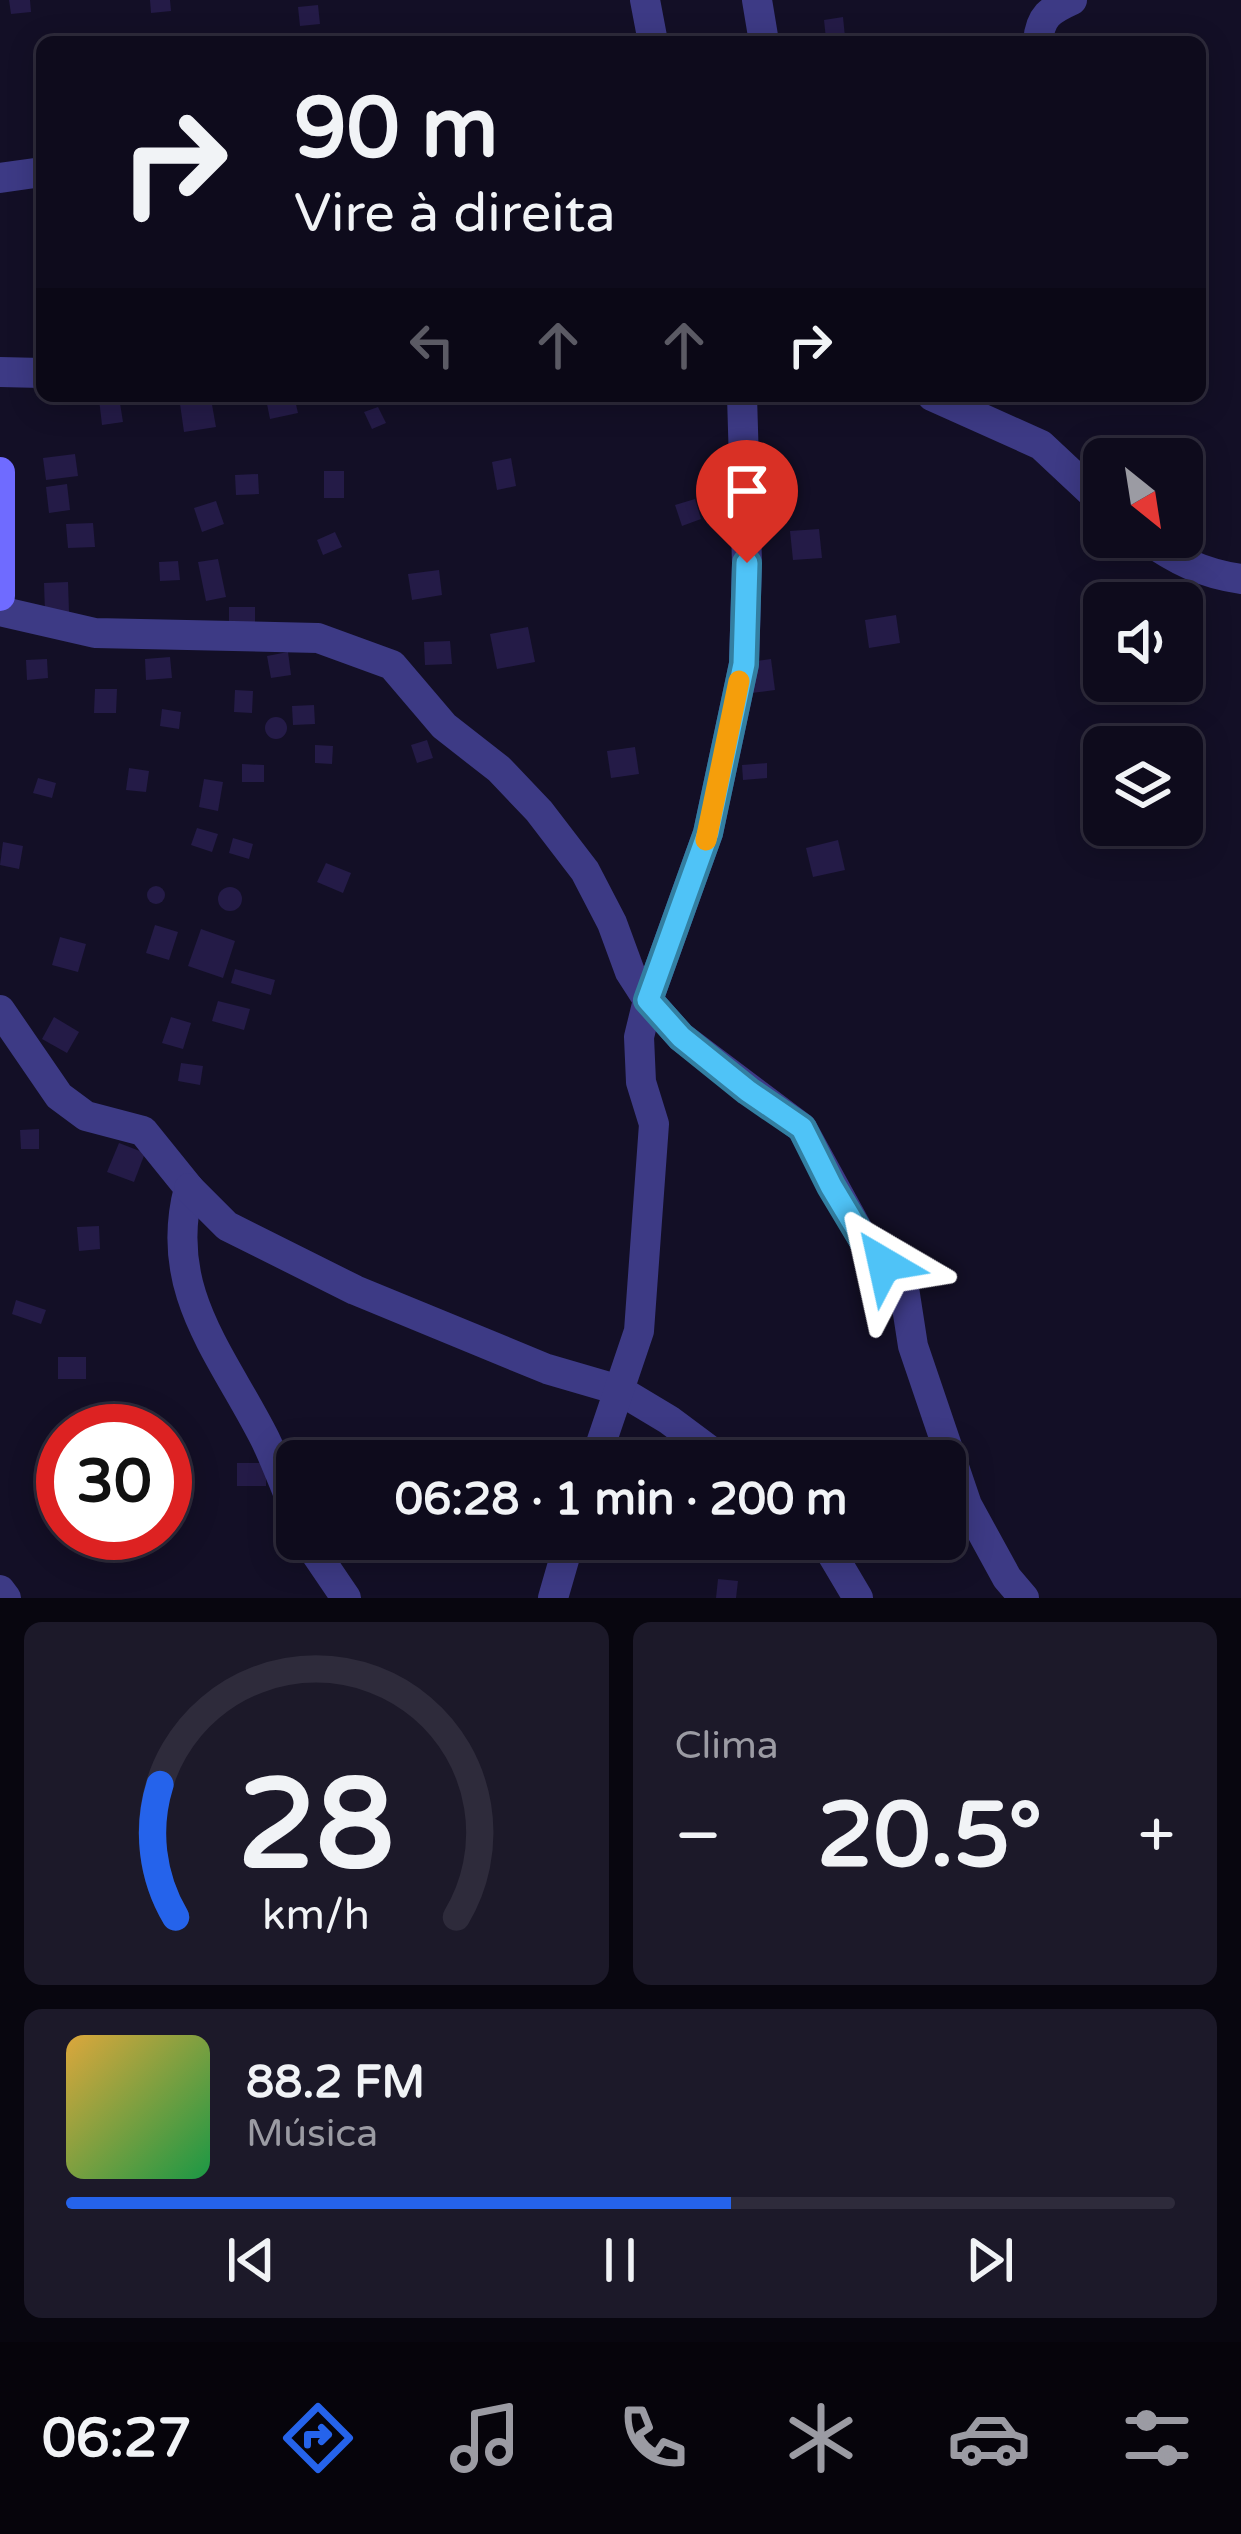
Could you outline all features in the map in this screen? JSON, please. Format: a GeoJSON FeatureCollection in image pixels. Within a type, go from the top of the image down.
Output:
{"type":"FeatureCollection","features":[{"type":"Feature","properties":{"kind":"street"},"geometry":{"type":"LineString","coordinates":[[645,0],[652,36]]}},
{"type":"Feature","properties":{"kind":"street"},"geometry":{"type":"LineString","coordinates":[[757,0],[763,36]]}},
{"type":"Feature","properties":{"kind":"street"},"geometry":{"type":"LineString","coordinates":[[1039,36],[1048,11],[1072,0]]}},
{"type":"Feature","properties":{"kind":"street"},"geometry":{"type":"LineString","coordinates":[[0,178],[36,173]]}},
{"type":"Feature","properties":{"kind":"street"},"geometry":{"type":"LineString","coordinates":[[0,372],[36,373]]}},
{"type":"Feature","properties":{"kind":"street"},"geometry":{"type":"LineString","coordinates":[[602,1440],[639,1331],[650,1223],[654,1124],[641,1082],[639,1036],[708,833],[744,664],[747,563],[742,402]]}},
{"type":"Feature","properties":{"kind":"street"},"geometry":{"type":"LineString","coordinates":[[945,402],[1042,446],[1083,484]]}},
{"type":"Feature","properties":{"kind":"street"},"geometry":{"type":"LineString","coordinates":[[0,472],[0,596]]}},
{"type":"Feature","properties":{"kind":"street"},"geometry":{"type":"LineString","coordinates":[[1174,558],[1204,573],[1241,579]]}},
{"type":"Feature","properties":{"kind":"street"},"geometry":{"type":"LineString","coordinates":[[0,611],[95,633],[318,638],[392,665],[444,726],[500,769],[574,856],[648,1000],[681,1037],[802,1128],[864,1241],[904,1288],[913,1346],[967,1504],[1007,1578],[1024,1598]]}},
{"type":"Feature","properties":{"kind":"street"},"geometry":{"type":"LineString","coordinates":[[0,1010],[58,1096],[86,1116],[143,1131],[227,1226],[355,1290],[547,1369],[619,1390],[696,1440]]}},
{"type":"Feature","properties":{"kind":"street"},"geometry":{"type":"LineString","coordinates":[[189,1188],[180,1221],[182,1262],[199,1323],[276,1465]]}},
{"type":"Feature","properties":{"kind":"street"},"geometry":{"type":"LineString","coordinates":[[320,1560],[346,1598]]}},
{"type":"Feature","properties":{"kind":"street"},"geometry":{"type":"LineString","coordinates":[[553,1598],[564,1560]]}},
{"type":"Feature","properties":{"kind":"street"},"geometry":{"type":"LineString","coordinates":[[836,1560],[858,1598]]}},
{"type":"Feature","properties":{"kind":"street"},"geometry":{"type":"LineString","coordinates":[[0,1590],[6,1598]]}},
{"type":"Feature","properties":{"kind":"building"},"geometry":{"type":"Polygon","coordinates":[[[9,0],[30,0],[31,12],[11,14],[9,0]]]}},
{"type":"Feature","properties":{"kind":"building"},"geometry":{"type":"Polygon","coordinates":[[[150,0],[170,0],[171,11],[151,13],[150,0]]]}},
{"type":"Feature","properties":{"kind":"building"},"geometry":{"type":"Polygon","coordinates":[[[318,5],[320,24],[300,26],[298,7],[318,5]]]}},
{"type":"Feature","properties":{"kind":"building"},"geometry":{"type":"Polygon","coordinates":[[[843,17],[845,36],[826,36],[824,20],[843,17]]]}},
{"type":"Feature","properties":{"kind":"building"},"geometry":{"type":"Polygon","coordinates":[[[99,402],[120,402],[123,422],[102,425],[99,402]]]}},
{"type":"Feature","properties":{"kind":"building"},"geometry":{"type":"Polygon","coordinates":[[[212,402],[216,427],[184,432],[180,404],[212,402]]]}},
{"type":"Feature","properties":{"kind":"building"},"geometry":{"type":"Polygon","coordinates":[[[267,402],[295,402],[298,413],[270,419],[267,402]]]}},
{"type":"Feature","properties":{"kind":"building"},"geometry":{"type":"Polygon","coordinates":[[[378,407],[386,423],[372,429],[364,412],[378,407]]]}},
{"type":"Feature","properties":{"kind":"building"},"geometry":{"type":"Polygon","coordinates":[[[75,454],[78,476],[46,480],[43,458],[75,454]]]}},
{"type":"Feature","properties":{"kind":"building"},"geometry":{"type":"Polygon","coordinates":[[[511,458],[516,486],[497,490],[492,462],[511,458]]]}},
{"type":"Feature","properties":{"kind":"building"},"geometry":{"type":"Polygon","coordinates":[[[324,471],[344,471],[344,498],[324,498],[324,471]]]}},
{"type":"Feature","properties":{"kind":"building"},"geometry":{"type":"Polygon","coordinates":[[[258,474],[259,494],[236,495],[235,475],[258,474]]]}},
{"type":"Feature","properties":{"kind":"building"},"geometry":{"type":"Polygon","coordinates":[[[67,484],[70,510],[49,513],[46,487],[67,484]]]}},
{"type":"Feature","properties":{"kind":"building"},"geometry":{"type":"Polygon","coordinates":[[[695,499],[701,519],[682,526],[675,505],[695,499]]]}},
{"type":"Feature","properties":{"kind":"building"},"geometry":{"type":"Polygon","coordinates":[[[216,501],[224,524],[202,532],[194,508],[216,501]]]}},
{"type":"Feature","properties":{"kind":"building"},"geometry":{"type":"Polygon","coordinates":[[[93,523],[95,547],[68,548],[66,524],[93,523]]]}},
{"type":"Feature","properties":{"kind":"building"},"geometry":{"type":"Polygon","coordinates":[[[819,529],[822,558],[793,560],[790,531],[819,529]]]}},
{"type":"Feature","properties":{"kind":"building"},"geometry":{"type":"Polygon","coordinates":[[[335,532],[342,547],[323,555],[317,540],[335,532]]]}},
{"type":"Feature","properties":{"kind":"building"},"geometry":{"type":"Polygon","coordinates":[[[218,559],[226,597],[206,601],[198,562],[218,559]]]}},
{"type":"Feature","properties":{"kind":"building"},"geometry":{"type":"Polygon","coordinates":[[[178,561],[180,580],[160,581],[159,562],[178,561]]]}},
{"type":"Feature","properties":{"kind":"building"},"geometry":{"type":"Polygon","coordinates":[[[439,570],[442,595],[412,600],[408,574],[439,570]]]}},
{"type":"Feature","properties":{"kind":"building"},"geometry":{"type":"Polygon","coordinates":[[[68,582],[69,612],[45,613],[44,583],[68,582]]]}},
{"type":"Feature","properties":{"kind":"building"},"geometry":{"type":"Polygon","coordinates":[[[229,607],[255,607],[255,622],[229,622],[229,607]]]}},
{"type":"Feature","properties":{"kind":"building"},"geometry":{"type":"Polygon","coordinates":[[[896,615],[900,643],[869,648],[865,620],[896,615]]]}},
{"type":"Feature","properties":{"kind":"building"},"geometry":{"type":"Polygon","coordinates":[[[528,627],[535,662],[497,669],[490,634],[528,627]]]}},
{"type":"Feature","properties":{"kind":"building"},"geometry":{"type":"Polygon","coordinates":[[[450,641],[452,664],[425,665],[424,642],[450,641]]]}},
{"type":"Feature","properties":{"kind":"building"},"geometry":{"type":"Polygon","coordinates":[[[288,652],[291,675],[271,678],[267,656],[288,652]]]}},
{"type":"Feature","properties":{"kind":"building"},"geometry":{"type":"Polygon","coordinates":[[[170,657],[172,678],[146,680],[145,659],[170,657]]]}},
{"type":"Feature","properties":{"kind":"building"},"geometry":{"type":"Polygon","coordinates":[[[47,659],[48,678],[27,680],[26,660],[47,659]]]}},
{"type":"Feature","properties":{"kind":"building"},"geometry":{"type":"Polygon","coordinates":[[[771,659],[775,690],[751,693],[748,662],[771,659]]]}},
{"type":"Feature","properties":{"kind":"building"},"geometry":{"type":"Polygon","coordinates":[[[95,689],[117,689],[116,713],[94,713],[95,689]]]}},
{"type":"Feature","properties":{"kind":"building"},"geometry":{"type":"Polygon","coordinates":[[[235,690],[253,691],[252,713],[234,712],[235,690]]]}},
{"type":"Feature","properties":{"kind":"building"},"geometry":{"type":"Polygon","coordinates":[[[314,705],[315,724],[293,725],[292,706],[314,705]]]}},
{"type":"Feature","properties":{"kind":"building"},"geometry":{"type":"Polygon","coordinates":[[[162,709],[181,712],[179,729],[160,726],[162,709]]]}},
{"type":"Feature","properties":{"kind":"building"},"geometry":{"type":"Polygon","coordinates":[[[276,717],[287,728],[276,739],[265,728],[276,717]]]}},
{"type":"Feature","properties":{"kind":"building"},"geometry":{"type":"Polygon","coordinates":[[[427,740],[433,758],[417,763],[411,745],[427,740]]]}},
{"type":"Feature","properties":{"kind":"building"},"geometry":{"type":"Polygon","coordinates":[[[315,745],[333,746],[332,764],[315,763],[315,745]]]}},
{"type":"Feature","properties":{"kind":"building"},"geometry":{"type":"Polygon","coordinates":[[[635,747],[639,774],[611,778],[607,751],[635,747]]]}},
{"type":"Feature","properties":{"kind":"building"},"geometry":{"type":"Polygon","coordinates":[[[767,763],[767,778],[743,780],[742,765],[767,763]]]}},
{"type":"Feature","properties":{"kind":"building"},"geometry":{"type":"Polygon","coordinates":[[[242,764],[264,765],[264,782],[242,782],[242,764]]]}},
{"type":"Feature","properties":{"kind":"building"},"geometry":{"type":"Polygon","coordinates":[[[129,768],[149,771],[146,792],[126,790],[129,768]]]}},
{"type":"Feature","properties":{"kind":"building"},"geometry":{"type":"Polygon","coordinates":[[[38,778],[56,783],[52,798],[33,793],[38,778]]]}},
{"type":"Feature","properties":{"kind":"building"},"geometry":{"type":"Polygon","coordinates":[[[204,779],[223,782],[218,811],[199,807],[204,779]]]}},
{"type":"Feature","properties":{"kind":"building"},"geometry":{"type":"Polygon","coordinates":[[[197,828],[218,834],[212,852],[191,845],[197,828]]]}},
{"type":"Feature","properties":{"kind":"building"},"geometry":{"type":"Polygon","coordinates":[[[233,838],[253,844],[249,859],[229,853],[233,838]]]}},
{"type":"Feature","properties":{"kind":"building"},"geometry":{"type":"Polygon","coordinates":[[[838,840],[845,870],[813,877],[806,848],[838,840]]]}},
{"type":"Feature","properties":{"kind":"building"},"geometry":{"type":"Polygon","coordinates":[[[3,842],[23,846],[19,869],[0,865],[3,842]]]}},
{"type":"Feature","properties":{"kind":"building"},"geometry":{"type":"Polygon","coordinates":[[[326,863],[351,873],[343,893],[317,882],[326,863]]]}},
{"type":"Feature","properties":{"kind":"building"},"geometry":{"type":"Polygon","coordinates":[[[156,886],[165,895],[156,904],[147,895],[156,886]]]}},
{"type":"Feature","properties":{"kind":"building"},"geometry":{"type":"Polygon","coordinates":[[[230,887],[239,890],[239,908],[230,911],[221,908],[218,899],[221,890],[230,887]]]}},
{"type":"Feature","properties":{"kind":"building"},"geometry":{"type":"Polygon","coordinates":[[[155,925],[178,932],[169,960],[146,953],[155,925]]]}},
{"type":"Feature","properties":{"kind":"building"},"geometry":{"type":"Polygon","coordinates":[[[201,929],[235,941],[223,978],[188,966],[201,929]]]}},
{"type":"Feature","properties":{"kind":"building"},"geometry":{"type":"Polygon","coordinates":[[[60,937],[86,944],[78,972],[52,965],[60,937]]]}},
{"type":"Feature","properties":{"kind":"building"},"geometry":{"type":"Polygon","coordinates":[[[235,969],[275,980],[271,995],[231,983],[235,969]]]}},
{"type":"Feature","properties":{"kind":"building"},"geometry":{"type":"Polygon","coordinates":[[[218,1001],[250,1009],[244,1030],[212,1021],[218,1001]]]}},
{"type":"Feature","properties":{"kind":"building"},"geometry":{"type":"Polygon","coordinates":[[[54,1017],[79,1032],[67,1053],[42,1039],[54,1017]]]}},
{"type":"Feature","properties":{"kind":"building"},"geometry":{"type":"Polygon","coordinates":[[[171,1017],[191,1023],[183,1049],[162,1043],[171,1017]]]}},
{"type":"Feature","properties":{"kind":"building"},"geometry":{"type":"Polygon","coordinates":[[[181,1063],[203,1066],[200,1085],[178,1081],[181,1063]]]}},
{"type":"Feature","properties":{"kind":"building"},"geometry":{"type":"Polygon","coordinates":[[[39,1129],[39,1149],[21,1149],[20,1130],[39,1129]]]}},
{"type":"Feature","properties":{"kind":"building"},"geometry":{"type":"Polygon","coordinates":[[[119,1143],[145,1153],[134,1182],[107,1172],[119,1143]]]}},
{"type":"Feature","properties":{"kind":"building"},"geometry":{"type":"Polygon","coordinates":[[[99,1226],[100,1249],[79,1251],[77,1227],[99,1226]]]}},
{"type":"Feature","properties":{"kind":"building"},"geometry":{"type":"Polygon","coordinates":[[[16,1300],[46,1310],[41,1324],[12,1314],[16,1300]]]}},
{"type":"Feature","properties":{"kind":"building"},"geometry":{"type":"Polygon","coordinates":[[[58,1357],[86,1357],[86,1379],[58,1379],[58,1357]]]}},
{"type":"Feature","properties":{"kind":"building"},"geometry":{"type":"Polygon","coordinates":[[[237,1463],[266,1463],[266,1486],[237,1486],[237,1463]]]}},
{"type":"Feature","properties":{"kind":"building"},"geometry":{"type":"Polygon","coordinates":[[[718,1579],[738,1581],[736,1598],[716,1598],[718,1579]]]}},
{"type":"Feature","properties":{"kind":"slow traffic"},"geometry":{"type":"LineString","coordinates":[[706,840],[739,681]]}},
{"type":"Feature","properties":{"kind":"route"},"geometry":{"type":"LineString","coordinates":[[747,563],[744,664],[708,833],[648,1000],[681,1037],[802,1128],[864,1241],[884,1264]]}}]}
